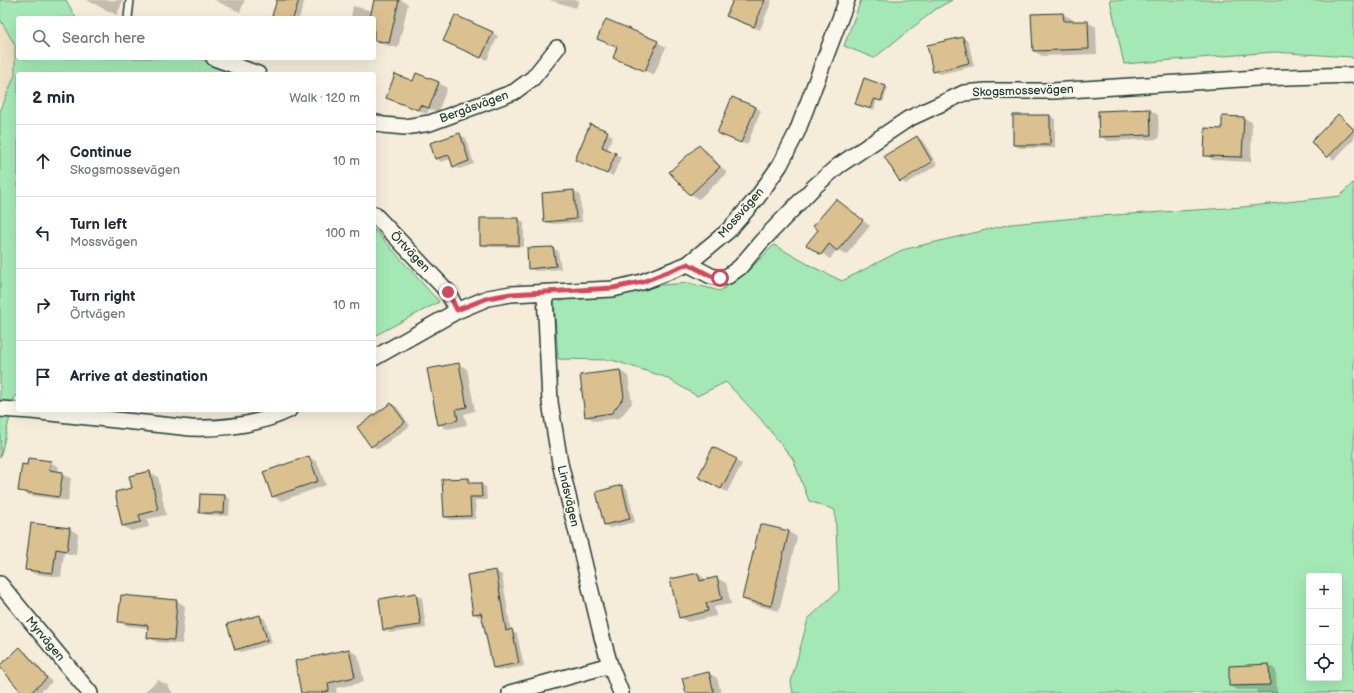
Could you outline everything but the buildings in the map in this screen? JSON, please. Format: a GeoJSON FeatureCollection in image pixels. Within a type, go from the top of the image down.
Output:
{"type":"FeatureCollection","features":[{"type":"Feature","properties":{"kind":"street","name":"Mossvägen"},"geometry":{"type":"LineString","coordinates":[[376,357],[457,310],[488,298],[613,288],[642,282],[688,264],[728,231],[757,198],[780,165],[797,132],[847,0]]}},
{"type":"Feature","properties":{"kind":"street","name":"Bergåsvägen"},"geometry":{"type":"LineString","coordinates":[[376,122],[405,127],[430,123],[514,92],[533,78],[557,48]]}},
{"type":"Feature","properties":{"kind":"street"},"geometry":{"type":"LineString","coordinates":[[220,60],[252,72]]}},
{"type":"Feature","properties":{"kind":"street","name":"Skogsmossevägen"},"geometry":{"type":"LineString","coordinates":[[688,264],[711,276],[720,278],[728,276],[740,267],[761,242],[814,187],[838,166],[908,119],[964,93],[986,91],[1052,91],[1265,78],[1354,75]]}},
{"type":"Feature","properties":{"kind":"street","name":"Örtvägen"},"geometry":{"type":"LineString","coordinates":[[376,216],[448,292],[457,310]]}},
{"type":"Feature","properties":{"kind":"street","name":"Lindsvägen"},"geometry":{"type":"LineString","coordinates":[[545,293],[550,402],[560,463],[610,666],[621,693]]}},
{"type":"Feature","properties":{"kind":"street"},"geometry":{"type":"LineString","coordinates":[[0,409],[16,410]]}},
{"type":"Feature","properties":{"kind":"street"},"geometry":{"type":"LineString","coordinates":[[40,412],[206,428],[251,424],[284,412]]}},
{"type":"Feature","properties":{"kind":"street","name":"Myrvägen"},"geometry":{"type":"LineString","coordinates":[[0,584],[90,693]]}},
{"type":"Feature","properties":{"kind":"street"},"geometry":{"type":"LineString","coordinates":[[510,693],[610,666]]}},
{"type":"Feature","properties":{"kind":"lane"},"geometry":{"type":"LineString","coordinates":[[128,16],[130,0]]}},
{"type":"Feature","properties":{"kind":"shaded area"},"geometry":{"type":"Polygon","coordinates":[[[0,19],[15,45],[15,75],[0,112],[0,19]]]}},
{"type":"Feature","properties":{"kind":"green space"},"geometry":{"type":"Polygon","coordinates":[[[0,0],[66,0],[75,16],[16,16],[16,60],[204,60],[239,72],[16,72],[16,396],[0,458],[0,112],[15,75],[15,45],[0,19],[0,0]]]}},
{"type":"Feature","properties":{"kind":"green space"},"geometry":{"type":"Polygon","coordinates":[[[861,0],[952,0],[936,9],[874,58],[844,46],[861,0]]]}},
{"type":"Feature","properties":{"kind":"green space"},"geometry":{"type":"Polygon","coordinates":[[[1110,0],[1354,0],[1354,60],[1351,57],[1274,52],[1124,64],[1110,0]]]}},
{"type":"Feature","properties":{"kind":"green space"},"geometry":{"type":"Polygon","coordinates":[[[1354,182],[1354,693],[793,693],[791,682],[808,619],[839,590],[835,510],[809,501],[793,459],[758,416],[726,382],[697,396],[665,377],[612,360],[558,359],[554,300],[601,298],[661,285],[689,283],[720,291],[751,268],[774,245],[842,281],[902,250],[1011,224],[1098,216],[1243,207],[1340,196],[1354,182]]]}},
{"type":"Feature","properties":{"kind":"green space"},"geometry":{"type":"Polygon","coordinates":[[[376,231],[439,302],[376,335],[376,231]]]}},
{"type":"Feature","properties":{"kind":"route"},"geometry":{"type":"LineString","coordinates":[[448,292],[457,310],[488,298],[511,294],[613,288],[642,282],[688,264],[711,276],[720,278]]}}]}
